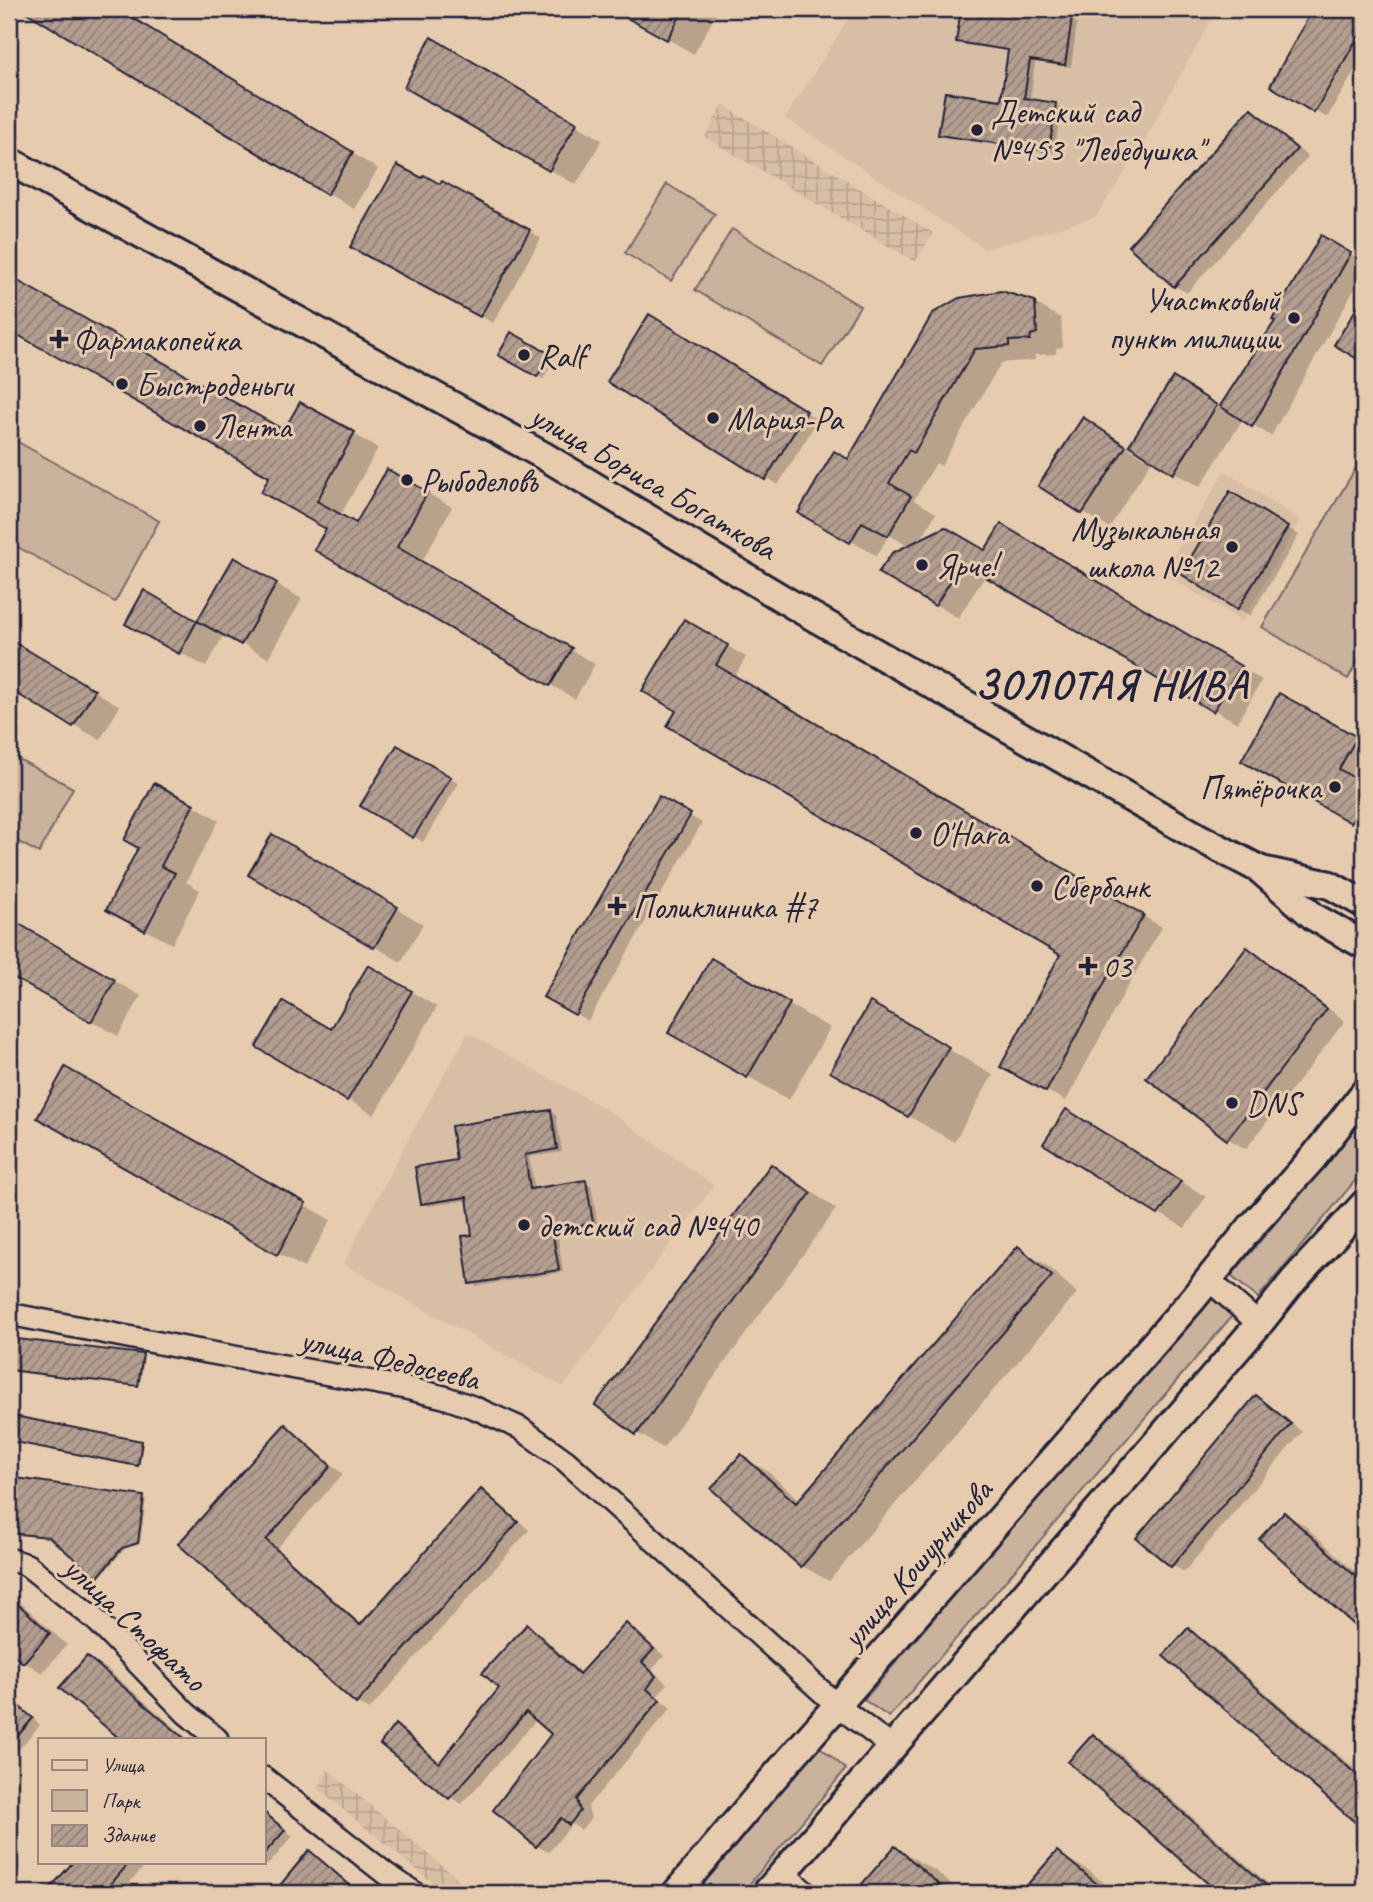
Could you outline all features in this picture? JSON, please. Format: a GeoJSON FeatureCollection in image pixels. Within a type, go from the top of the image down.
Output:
{"type":"FeatureCollection","features":[{"type":"Feature","properties":{"kind":"main road","name":"улица Бориса Богаткова"},"geometry":{"type":"LineString","coordinates":[[9,161],[544,456],[803,611],[1259,869],[1314,917],[1364,945]]}},
{"type":"Feature","properties":{"kind":"main road","name":"улица Бориса Богаткова"},"geometry":{"type":"LineString","coordinates":[[1259,869],[1330,885],[1364,904]]}},
{"type":"Feature","properties":{"kind":"main road","name":"улица Кошурникова"},"geometry":{"type":"LineString","coordinates":[[676,1893],[1313,1158],[1364,1093]]}},
{"type":"Feature","properties":{"kind":"main road"},"geometry":{"type":"LineString","coordinates":[[766,1893],[1259,1324],[1294,1280],[1364,1205]]}},
{"type":"Feature","properties":{"kind":"street"},"geometry":{"type":"LineString","coordinates":[[1208,1279],[1259,1324]]}},
{"type":"Feature","properties":{"kind":"street","name":"улица Федосеева"},"geometry":{"type":"LineString","coordinates":[[9,1314],[406,1388],[444,1397],[520,1428],[566,1461],[838,1706],[892,1747]]}},
{"type":"Feature","properties":{"kind":"street","name":"улица Стофато"},"geometry":{"type":"LineString","coordinates":[[9,1559],[27,1565],[96,1620],[186,1713],[216,1738]]}},
{"type":"Feature","properties":{"kind":"street"},"geometry":{"type":"LineString","coordinates":[[266,1780],[415,1893]]}},
{"type":"Feature","properties":{"kind":"street"},"geometry":{"type":"LineString","coordinates":[[784,1874],[806,1893]]}},
{"type":"Feature","properties":{"kind":"shaded area","name":"Детский сад №453 \"Лебедушка\""},"geometry":{"type":"Polygon","coordinates":[[[855,9],[1217,9],[1143,143],[1096,217],[985,249],[785,118],[855,9]]]}},
{"type":"Feature","properties":{"kind":"shaded area"},"geometry":{"type":"Polygon","coordinates":[[[723,105],[933,233],[915,262],[705,137],[723,105]]]}},
{"type":"Feature","properties":{"kind":"shaded area","name":"Музыкальная школа №12"},"geometry":{"type":"Polygon","coordinates":[[[1225,471],[1300,520],[1242,621],[1163,573],[1225,471]]]}},
{"type":"Feature","properties":{"kind":"shaded area","name":"детский сад №440"},"geometry":{"type":"Polygon","coordinates":[[[468,1033],[611,1112],[714,1186],[563,1387],[343,1264],[407,1141],[468,1033]]]}},
{"type":"Feature","properties":{"kind":"shaded area"},"geometry":{"type":"Polygon","coordinates":[[[328,1770],[475,1893],[445,1893],[318,1789],[328,1770]]]}},
{"type":"Feature","properties":{"kind":"green space"},"geometry":{"type":"Polygon","coordinates":[[[667,184],[715,214],[671,281],[625,253],[667,184]]]}},
{"type":"Feature","properties":{"kind":"green space"},"geometry":{"type":"Polygon","coordinates":[[[732,229],[860,306],[822,366],[695,290],[732,229]]]}},
{"type":"Feature","properties":{"kind":"green space"},"geometry":{"type":"Polygon","coordinates":[[[9,437],[159,521],[115,602],[9,542],[9,437]]]}},
{"type":"Feature","properties":{"kind":"green space"},"geometry":{"type":"Polygon","coordinates":[[[1364,454],[1364,648],[1348,679],[1262,627],[1364,454]]]}},
{"type":"Feature","properties":{"kind":"green space"},"geometry":{"type":"Polygon","coordinates":[[[9,754],[73,788],[39,853],[9,837],[9,754]]]}},
{"type":"Feature","properties":{"kind":"green space"},"geometry":{"type":"Polygon","coordinates":[[[1364,1118],[1364,1170],[1258,1298],[1231,1276],[1364,1118]]]}},
{"type":"Feature","properties":{"kind":"green space"},"geometry":{"type":"Polygon","coordinates":[[[1208,1295],[1232,1316],[889,1717],[864,1700],[1208,1295]]]}},
{"type":"Feature","properties":{"kind":"green space"},"geometry":{"type":"Polygon","coordinates":[[[819,1746],[846,1769],[742,1893],[694,1893],[819,1746]]]}},
{"type":"Feature","properties":{"kind":"building"},"geometry":{"type":"Polygon","coordinates":[[[21,9],[118,9],[353,152],[327,195],[21,9]]]}},
{"type":"Feature","properties":{"kind":"building"},"geometry":{"type":"Polygon","coordinates":[[[611,9],[684,9],[667,40],[611,9]]]}},
{"type":"Feature","properties":{"kind":"building"},"geometry":{"type":"Polygon","coordinates":[[[961,9],[1008,9],[1072,18],[1065,65],[1030,60],[1024,98],[1056,103],[1049,151],[938,135],[945,92],[1001,100],[1008,50],[956,42],[961,9]]]}},
{"type":"Feature","properties":{"kind":"building"},"geometry":{"type":"Polygon","coordinates":[[[1313,9],[1364,9],[1364,27],[1314,113],[1270,86],[1313,9]]]}},
{"type":"Feature","properties":{"kind":"building"},"geometry":{"type":"Polygon","coordinates":[[[431,37],[577,123],[549,171],[404,87],[431,37]]]}},
{"type":"Feature","properties":{"kind":"building"},"geometry":{"type":"Polygon","coordinates":[[[1251,108],[1297,149],[1174,287],[1128,246],[1251,108]]]}},
{"type":"Feature","properties":{"kind":"building"},"geometry":{"type":"Polygon","coordinates":[[[397,165],[422,178],[424,175],[440,184],[442,181],[530,230],[480,317],[350,247],[397,165]]]}},
{"type":"Feature","properties":{"kind":"building"},"geometry":{"type":"Polygon","coordinates":[[[1321,235],[1351,253],[1252,427],[1220,406],[1275,321],[1272,320],[1321,235]]]}},
{"type":"Feature","properties":{"kind":"building"},"geometry":{"type":"Polygon","coordinates":[[[9,276],[284,430],[300,402],[355,432],[317,501],[356,523],[387,469],[428,492],[397,547],[572,648],[550,686],[314,550],[326,529],[261,492],[269,477],[9,330],[9,276]]]}},
{"type":"Feature","properties":{"kind":"building"},"geometry":{"type":"Polygon","coordinates":[[[1001,291],[1035,301],[1037,333],[1031,335],[1030,340],[1009,341],[1009,346],[975,349],[914,453],[909,450],[889,483],[911,496],[888,536],[862,522],[850,543],[798,513],[834,451],[848,459],[933,313],[959,298],[1001,291]]]}},
{"type":"Feature","properties":{"kind":"building"},"geometry":{"type":"Polygon","coordinates":[[[1364,296],[1364,363],[1334,345],[1364,296]]]}},
{"type":"Feature","properties":{"kind":"building"},"geometry":{"type":"Polygon","coordinates":[[[649,314],[807,411],[765,480],[607,382],[649,314]]]}},
{"type":"Feature","properties":{"kind":"building","name":"Ralf"},"geometry":{"type":"Polygon","coordinates":[[[511,332],[550,354],[537,377],[498,355],[511,332]]]}},
{"type":"Feature","properties":{"kind":"building"},"geometry":{"type":"Polygon","coordinates":[[[1173,377],[1217,405],[1173,474],[1129,445],[1173,377]]]}},
{"type":"Feature","properties":{"kind":"building"},"geometry":{"type":"Polygon","coordinates":[[[1083,417],[1126,446],[1082,514],[1038,486],[1083,417]]]}},
{"type":"Feature","properties":{"kind":"building","name":"Музыкальная школа №12"},"geometry":{"type":"Polygon","coordinates":[[[1230,491],[1288,527],[1237,610],[1181,574],[1230,491]]]}},
{"type":"Feature","properties":{"kind":"building"},"geometry":{"type":"Polygon","coordinates":[[[1001,524],[1241,666],[1213,712],[962,563],[935,606],[878,573],[892,553],[945,527],[985,550],[1001,524]]]}},
{"type":"Feature","properties":{"kind":"building"},"geometry":{"type":"Polygon","coordinates":[[[234,557],[277,583],[241,645],[197,621],[234,557]]]}},
{"type":"Feature","properties":{"kind":"building"},"geometry":{"type":"Polygon","coordinates":[[[144,590],[197,621],[179,654],[125,624],[144,590]]]}},
{"type":"Feature","properties":{"kind":"building"},"geometry":{"type":"Polygon","coordinates":[[[684,619],[728,645],[716,665],[1144,915],[1046,1092],[1000,1067],[1060,955],[667,726],[676,711],[642,691],[684,619]]]}},
{"type":"Feature","properties":{"kind":"building"},"geometry":{"type":"Polygon","coordinates":[[[9,639],[95,690],[73,727],[9,689],[9,639]]]}},
{"type":"Feature","properties":{"kind":"building"},"geometry":{"type":"Polygon","coordinates":[[[1279,693],[1357,737],[1339,769],[1364,784],[1364,799],[1351,823],[1241,761],[1279,693]]]}},
{"type":"Feature","properties":{"kind":"building"},"geometry":{"type":"Polygon","coordinates":[[[397,745],[451,777],[413,838],[360,806],[397,745]]]}},
{"type":"Feature","properties":{"kind":"building"},"geometry":{"type":"Polygon","coordinates":[[[154,783],[194,804],[161,866],[175,873],[145,931],[106,910],[138,848],[124,840],[154,783]]]}},
{"type":"Feature","properties":{"kind":"building","name":"Поликлиника #7"},"geometry":{"type":"Polygon","coordinates":[[[659,796],[691,814],[575,1015],[543,997],[659,796]]]}},
{"type":"Feature","properties":{"kind":"building"},"geometry":{"type":"Polygon","coordinates":[[[272,834],[398,907],[374,948],[248,875],[272,834]]]}},
{"type":"Feature","properties":{"kind":"building"},"geometry":{"type":"Polygon","coordinates":[[[9,918],[115,980],[91,1022],[9,975],[9,918]]]}},
{"type":"Feature","properties":{"kind":"building"},"geometry":{"type":"Polygon","coordinates":[[[1247,947],[1327,1009],[1227,1140],[1146,1078],[1247,947]]]}},
{"type":"Feature","properties":{"kind":"building"},"geometry":{"type":"Polygon","coordinates":[[[711,958],[790,1003],[747,1078],[668,1033],[711,958]]]}},
{"type":"Feature","properties":{"kind":"building"},"geometry":{"type":"Polygon","coordinates":[[[368,965],[412,991],[347,1101],[256,1047],[283,1001],[331,1029],[368,965]]]}},
{"type":"Feature","properties":{"kind":"building"},"geometry":{"type":"Polygon","coordinates":[[[870,1002],[949,1047],[908,1117],[830,1072],[870,1002]]]}},
{"type":"Feature","properties":{"kind":"building"},"geometry":{"type":"Polygon","coordinates":[[[65,1067],[306,1203],[277,1255],[37,1118],[65,1067]]]}},
{"type":"Feature","properties":{"kind":"building"},"geometry":{"type":"Polygon","coordinates":[[[1066,1109],[1181,1181],[1158,1215],[1043,1144],[1066,1109]]]}},
{"type":"Feature","properties":{"kind":"building"},"geometry":{"type":"Polygon","coordinates":[[[551,1110],[557,1149],[525,1155],[530,1189],[586,1180],[593,1223],[552,1230],[559,1270],[469,1284],[462,1236],[472,1235],[467,1197],[421,1204],[415,1167],[456,1160],[451,1126],[551,1110]]]}},
{"type":"Feature","properties":{"kind":"building"},"geometry":{"type":"Polygon","coordinates":[[[771,1164],[811,1193],[636,1435],[595,1405],[771,1164]]]}},
{"type":"Feature","properties":{"kind":"building"},"geometry":{"type":"Polygon","coordinates":[[[1018,1246],[1052,1276],[801,1567],[711,1489],[741,1454],[796,1503],[1018,1246]]]}},
{"type":"Feature","properties":{"kind":"building"},"geometry":{"type":"Polygon","coordinates":[[[9,1338],[143,1354],[138,1386],[9,1370],[9,1338]]]}},
{"type":"Feature","properties":{"kind":"building"},"geometry":{"type":"Polygon","coordinates":[[[1256,1395],[1291,1424],[1171,1567],[1136,1538],[1256,1395]]]}},
{"type":"Feature","properties":{"kind":"building"},"geometry":{"type":"Polygon","coordinates":[[[9,1415],[142,1441],[138,1466],[9,1441],[9,1415]]]}},
{"type":"Feature","properties":{"kind":"building"},"geometry":{"type":"Polygon","coordinates":[[[285,1424],[331,1466],[266,1540],[360,1625],[481,1489],[518,1522],[356,1704],[178,1544],[285,1424]]]}},
{"type":"Feature","properties":{"kind":"building"},"geometry":{"type":"Polygon","coordinates":[[[9,1477],[144,1496],[138,1543],[122,1548],[97,1578],[49,1537],[9,1533],[9,1477]]]}},
{"type":"Feature","properties":{"kind":"building"},"geometry":{"type":"Polygon","coordinates":[[[1284,1512],[1364,1584],[1364,1634],[1259,1539],[1284,1512]]]}},
{"type":"Feature","properties":{"kind":"building"},"geometry":{"type":"Polygon","coordinates":[[[9,1596],[50,1633],[23,1663],[9,1651],[9,1596]]]}},
{"type":"Feature","properties":{"kind":"building"},"geometry":{"type":"Polygon","coordinates":[[[626,1623],[654,1649],[642,1662],[656,1676],[647,1689],[660,1700],[577,1799],[580,1811],[569,1825],[561,1818],[536,1847],[493,1810],[551,1734],[526,1712],[449,1799],[380,1744],[395,1724],[439,1763],[499,1688],[482,1673],[527,1624],[579,1674],[626,1623]]]}},
{"type":"Feature","properties":{"kind":"building"},"geometry":{"type":"Polygon","coordinates":[[[1188,1628],[1364,1781],[1364,1830],[1163,1656],[1188,1628]]]}},
{"type":"Feature","properties":{"kind":"building"},"geometry":{"type":"Polygon","coordinates":[[[87,1656],[184,1738],[119,1738],[59,1688],[87,1656]]]}},
{"type":"Feature","properties":{"kind":"building"},"geometry":{"type":"Polygon","coordinates":[[[9,1698],[33,1718],[9,1746],[9,1698]]]}},
{"type":"Feature","properties":{"kind":"building"},"geometry":{"type":"Polygon","coordinates":[[[1093,1734],[1275,1893],[1219,1893],[1068,1762],[1093,1734]]]}},
{"type":"Feature","properties":{"kind":"building"},"geometry":{"type":"Polygon","coordinates":[[[266,1814],[285,1830],[266,1852],[266,1814]]]}},
{"type":"Feature","properties":{"kind":"building"},"geometry":{"type":"Polygon","coordinates":[[[895,1846],[949,1893],[854,1893],[895,1846]]]}},
{"type":"Feature","properties":{"kind":"building"},"geometry":{"type":"Polygon","coordinates":[[[309,1850],[359,1893],[292,1893],[281,1884],[309,1850]]]}},
{"type":"Feature","properties":{"kind":"building"},"geometry":{"type":"Polygon","coordinates":[[[1057,1851],[1108,1893],[1020,1893],[1057,1851]]]}},
{"type":"Feature","properties":{"kind":"building"},"geometry":{"type":"Polygon","coordinates":[[[71,1864],[128,1864],[103,1893],[46,1893],[71,1864]]]}},
{"type":"Feature","properties":{"kind":"place","name":"Детский сад №453 \"Лебедушка\""},"geometry":{"type":"Point","coordinates":[977,130]}},
{"type":"Feature","properties":{"kind":"place","name":"Участковый пункт милиции"},"geometry":{"type":"Point","coordinates":[1294,318]}},
{"type":"Feature","properties":{"kind":"place","name":"Фармакопейка"},"geometry":{"type":"Point","coordinates":[59,339]}},
{"type":"Feature","properties":{"kind":"place","name":"Ralf"},"geometry":{"type":"Point","coordinates":[524,355]}},
{"type":"Feature","properties":{"kind":"place","name":"Быстроденьги"},"geometry":{"type":"Point","coordinates":[122,384]}},
{"type":"Feature","properties":{"kind":"place","name":"Мария-Ра"},"geometry":{"type":"Point","coordinates":[713,418]}},
{"type":"Feature","properties":{"kind":"place","name":"Лента"},"geometry":{"type":"Point","coordinates":[200,426]}},
{"type":"Feature","properties":{"kind":"place","name":"Рыбоделовъ"},"geometry":{"type":"Point","coordinates":[407,480]}},
{"type":"Feature","properties":{"kind":"place","name":"Музыкальная школа №12"},"geometry":{"type":"Point","coordinates":[1232,547]}},
{"type":"Feature","properties":{"kind":"place","name":"Ярче!"},"geometry":{"type":"Point","coordinates":[922,565]}},
{"type":"Feature","properties":{"kind":"place","name":"Пятёрочка"},"geometry":{"type":"Point","coordinates":[1335,787]}},
{"type":"Feature","properties":{"kind":"place","name":"O'Hara"},"geometry":{"type":"Point","coordinates":[916,833]}},
{"type":"Feature","properties":{"kind":"place","name":"Сбербанк"},"geometry":{"type":"Point","coordinates":[1037,886]}},
{"type":"Feature","properties":{"kind":"place","name":"Поликлиника #7"},"geometry":{"type":"Point","coordinates":[617,906]}},
{"type":"Feature","properties":{"kind":"place","name":"03"},"geometry":{"type":"Point","coordinates":[1088,966]}},
{"type":"Feature","properties":{"kind":"place","name":"DNS"},"geometry":{"type":"Point","coordinates":[1232,1103]}},
{"type":"Feature","properties":{"kind":"place","name":"детский сад №440"},"geometry":{"type":"Point","coordinates":[524,1225]}},
{"type":"Feature","properties":{"kind":"district","name":"ЗОЛОТАЯ НИВА"},"geometry":{"type":"Point","coordinates":[1112,684]}}]}
